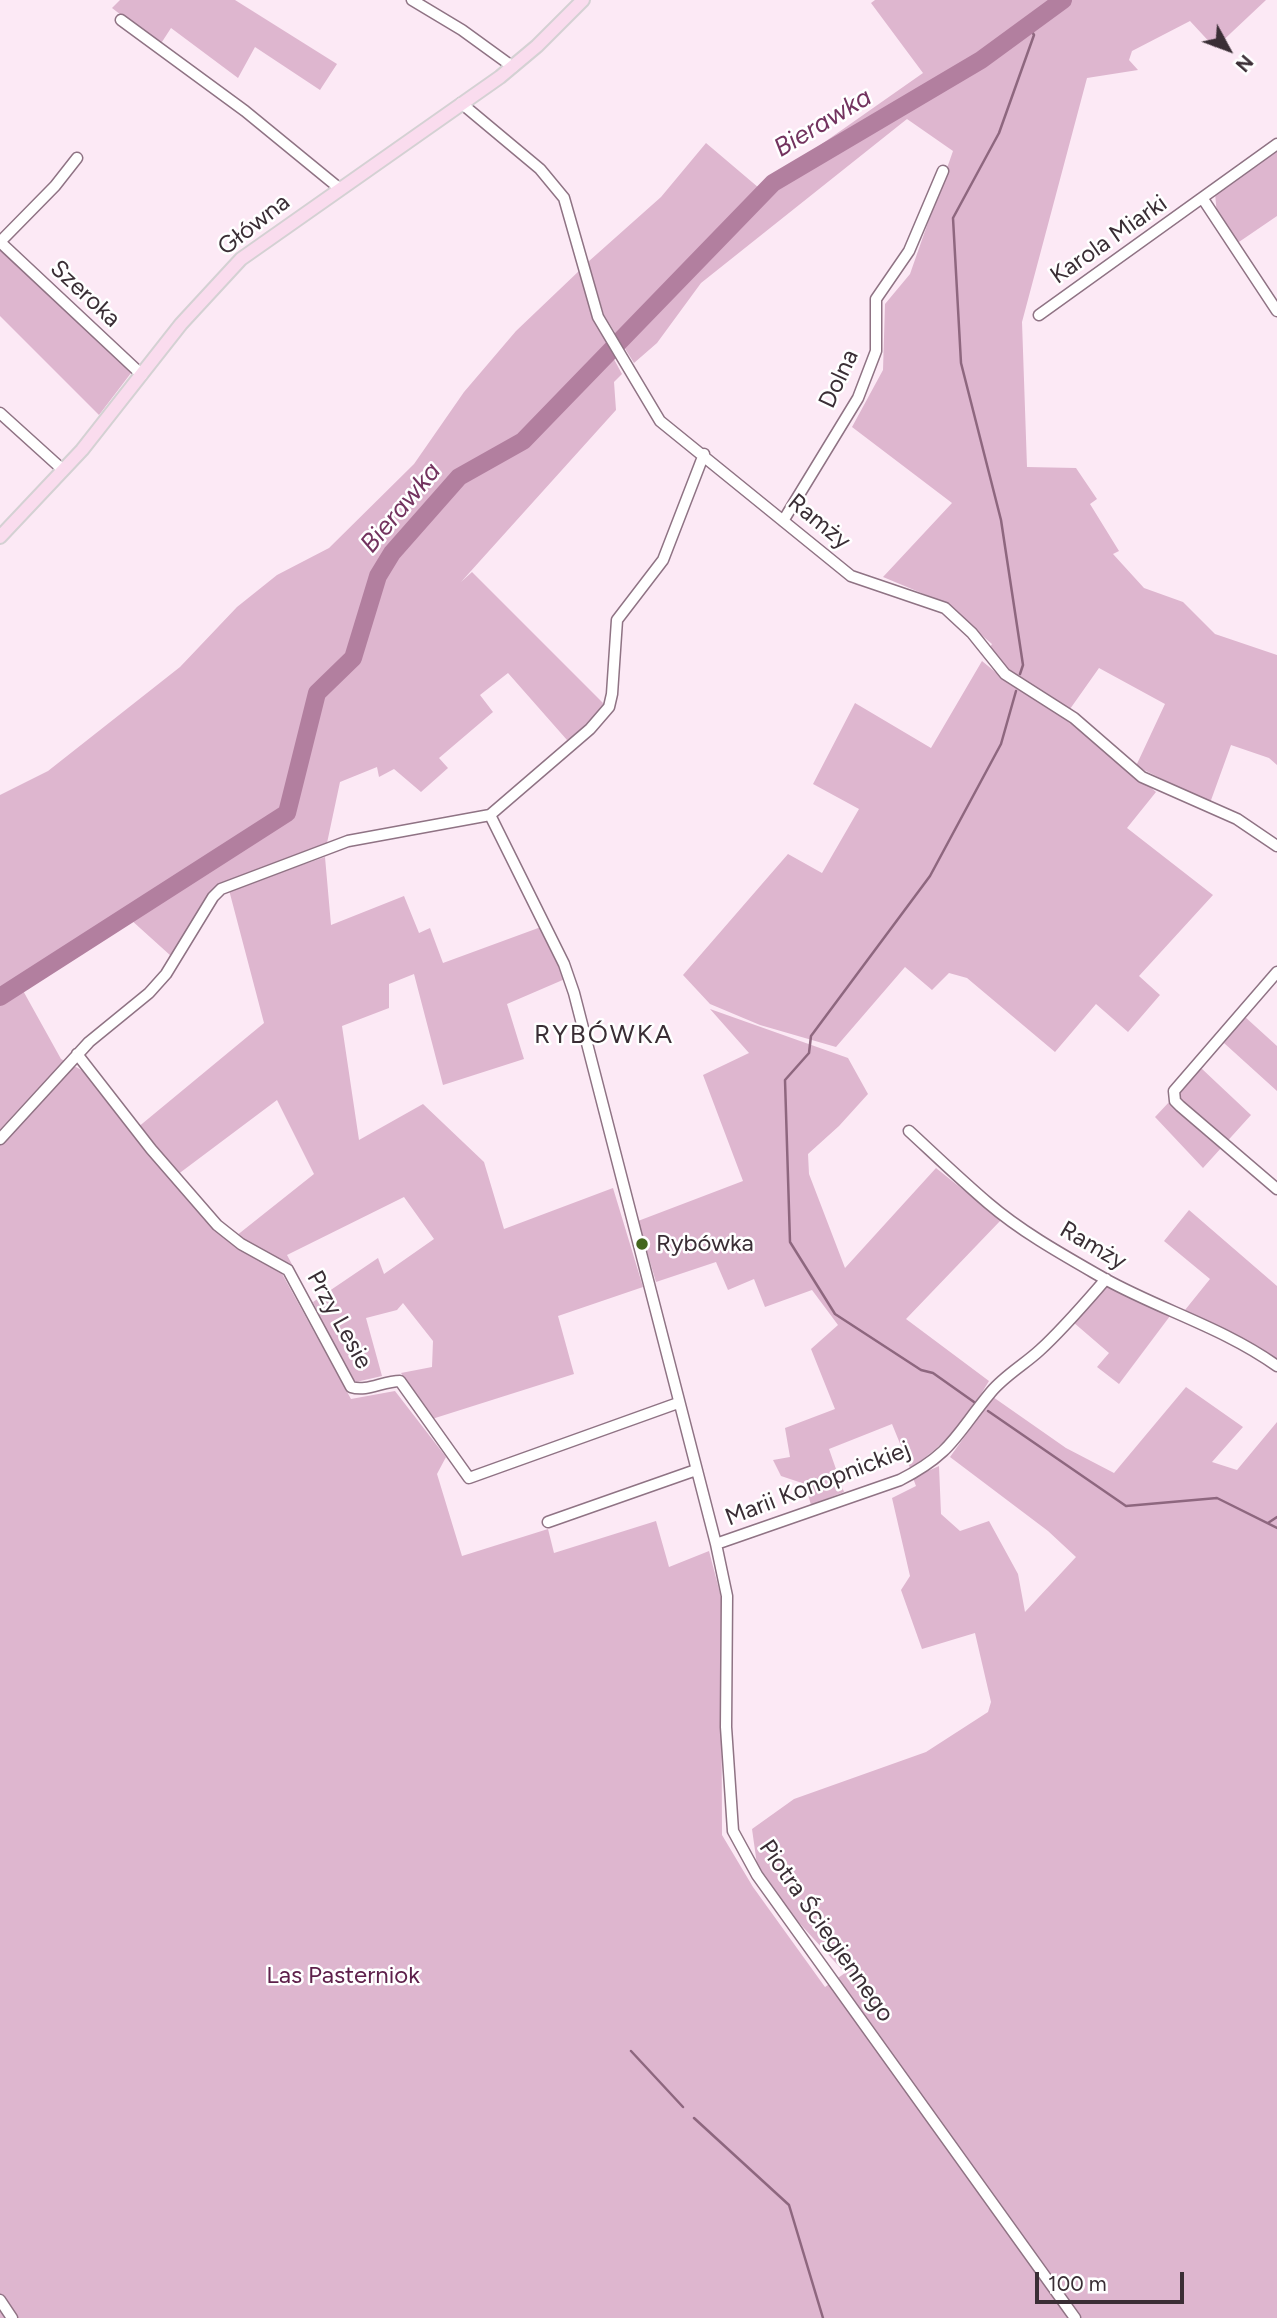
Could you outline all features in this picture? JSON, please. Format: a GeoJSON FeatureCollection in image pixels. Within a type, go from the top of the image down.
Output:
{"type":"FeatureCollection","features":[{"type":"Feature","properties":{"kind":"main road","name":"Główna"},"geometry":{"type":"LineString","coordinates":[[0,536],[63,470],[223,276],[277,232],[513,67],[583,0]]}},
{"type":"Feature","properties":{"kind":"street"},"geometry":{"type":"LineString","coordinates":[[412,0],[462,30],[513,67]]}},
{"type":"Feature","properties":{"kind":"street"},"geometry":{"type":"LineString","coordinates":[[121,20],[245,111],[339,188]]}},
{"type":"Feature","properties":{"kind":"street","name":"Ramży"},"geometry":{"type":"LineString","coordinates":[[461,103],[540,169],[564,198],[598,317],[660,421],[704,454],[851,576],[945,608],[972,633],[1005,674],[1073,718],[1110,746],[1142,777],[1237,819],[1277,846]]}},
{"type":"Feature","properties":{"kind":"street","name":"Karola Miarki"},"geometry":{"type":"LineString","coordinates":[[1039,315],[1277,144]]}},
{"type":"Feature","properties":{"kind":"street"},"geometry":{"type":"LineString","coordinates":[[0,242],[55,186],[77,158]]}},
{"type":"Feature","properties":{"kind":"street","name":"Dolna"},"geometry":{"type":"LineString","coordinates":[[783,521],[858,398],[876,351],[876,299],[909,251],[943,170]]}},
{"type":"Feature","properties":{"kind":"street","name":"Karola Miarki"},"geometry":{"type":"LineString","coordinates":[[1203,199],[1277,311]]}},
{"type":"Feature","properties":{"kind":"street","name":"Szeroka"},"geometry":{"type":"LineString","coordinates":[[0,242],[142,375]]}},
{"type":"Feature","properties":{"kind":"street"},"geometry":{"type":"LineString","coordinates":[[0,413],[63,470]]}},
{"type":"Feature","properties":{"kind":"street"},"geometry":{"type":"LineString","coordinates":[[0,1139],[77,1054],[149,993],[166,974],[221,889],[348,841],[490,815],[590,730],[608,707],[618,620],[663,560],[704,454]]}},
{"type":"Feature","properties":{"kind":"street","name":"Piotra Ściegiennego"},"geometry":{"type":"LineString","coordinates":[[490,815],[564,964],[575,993],[678,1404],[716,1544],[727,1596],[726,1727],[732,1821],[738,1843],[757,1875],[1076,2318]]}},
{"type":"Feature","properties":{"kind":"street"},"geometry":{"type":"LineString","coordinates":[[1277,972],[1174,1091],[1175,1101],[1180,1106],[1277,1189]]}},
{"type":"Feature","properties":{"kind":"street","name":"Przy Lesie"},"geometry":{"type":"LineString","coordinates":[[77,1054],[150,1149],[217,1225],[241,1244],[288,1270],[351,1387],[360,1390],[388,1381],[400,1381],[469,1478],[678,1404]]}},
{"type":"Feature","properties":{"kind":"street","name":"Ramży"},"geometry":{"type":"LineString","coordinates":[[909,1131],[1007,1217],[1107,1279],[1180,1317],[1214,1329],[1277,1366]]}},
{"type":"Feature","properties":{"kind":"street","name":"Marii Konopnickiej"},"geometry":{"type":"LineString","coordinates":[[716,1544],[900,1480],[922,1469],[942,1455],[967,1427],[992,1390],[1042,1349],[1107,1279]]}},
{"type":"Feature","properties":{"kind":"street"},"geometry":{"type":"LineString","coordinates":[[548,1522],[696,1470]]}},
{"type":"Feature","properties":{"kind":"street"},"geometry":{"type":"LineString","coordinates":[[0,2300],[12,2318]]}},
{"type":"Feature","properties":{"kind":"green space"},"geometry":{"type":"Polygon","coordinates":[[[120,0],[235,0],[337,64],[320,90],[255,47],[238,78],[171,28],[160,45],[112,8],[120,0]]]}},
{"type":"Feature","properties":{"kind":"green space"},"geometry":{"type":"Polygon","coordinates":[[[875,0],[1266,0],[1215,48],[1190,21],[1132,51],[1129,60],[1138,70],[1087,78],[1022,322],[1027,467],[1076,468],[1097,499],[1090,504],[1119,551],[1113,554],[1144,588],[1183,602],[1215,634],[1277,655],[1277,765],[1269,758],[1231,745],[1210,803],[1136,766],[1165,704],[1099,668],[1070,709],[1011,672],[989,649],[992,644],[943,602],[883,577],[952,503],[852,427],[883,370],[885,304],[910,274],[953,151],[907,119],[701,283],[657,343],[634,363],[604,315],[588,262],[661,197],[706,143],[759,188],[923,73],[871,3],[875,0]]]}},
{"type":"Feature","properties":{"kind":"green space"},"geometry":{"type":"Polygon","coordinates":[[[1277,148],[1277,216],[1236,244],[1217,215],[1215,193],[1277,148]]]}},
{"type":"Feature","properties":{"kind":"green space"},"geometry":{"type":"Polygon","coordinates":[[[0,246],[131,373],[99,415],[0,316],[0,246]]]}},
{"type":"Feature","properties":{"kind":"green space"},"geometry":{"type":"Polygon","coordinates":[[[580,270],[596,322],[610,350],[522,439],[454,479],[390,551],[372,590],[393,559],[461,481],[524,445],[610,352],[622,374],[614,382],[616,410],[461,582],[472,572],[605,705],[574,739],[567,740],[508,673],[480,695],[493,712],[439,758],[448,768],[421,792],[394,769],[379,777],[377,767],[340,782],[327,843],[219,884],[171,956],[130,919],[291,814],[308,756],[292,768],[282,809],[0,996],[0,795],[48,771],[180,667],[237,607],[277,575],[329,548],[414,464],[464,392],[516,331],[580,270]]]}},
{"type":"Feature","properties":{"kind":"green space"},"geometry":{"type":"Polygon","coordinates":[[[982,661],[1005,680],[1074,722],[1156,792],[1127,828],[1213,895],[1139,976],[1160,995],[1128,1032],[1096,1004],[1055,1052],[967,978],[949,973],[932,990],[905,967],[836,1047],[760,1025],[710,1004],[683,975],[788,854],[822,873],[859,809],[813,784],[855,703],[931,748],[982,661]]]}},
{"type":"Feature","properties":{"kind":"green space"},"geometry":{"type":"Polygon","coordinates":[[[325,857],[331,925],[404,896],[419,933],[430,928],[443,963],[541,927],[565,979],[507,1004],[524,1059],[443,1085],[414,974],[389,984],[389,1008],[342,1026],[359,1140],[423,1104],[484,1162],[504,1229],[613,1188],[643,1287],[558,1316],[574,1374],[432,1419],[401,1373],[432,1367],[433,1341],[403,1303],[397,1310],[366,1318],[382,1376],[356,1382],[345,1371],[313,1302],[378,1258],[384,1274],[434,1239],[404,1197],[287,1255],[295,1270],[236,1236],[314,1174],[277,1100],[177,1175],[137,1128],[264,1023],[229,890],[325,857]]]}},
{"type":"Feature","properties":{"kind":"green space","name":"Las Pasterniok"},"geometry":{"type":"Polygon","coordinates":[[[21,987],[61,1059],[89,1074],[135,1136],[194,1207],[216,1228],[280,1270],[351,1399],[395,1391],[446,1457],[437,1474],[462,1556],[548,1529],[554,1553],[656,1521],[669,1567],[709,1551],[721,1597],[722,1835],[753,1887],[825,1987],[845,1973],[759,1879],[752,1829],[794,1799],[926,1752],[988,1712],[991,1702],[975,1633],[922,1649],[901,1590],[910,1576],[892,1498],[916,1486],[913,1478],[939,1466],[941,1514],[960,1531],[989,1521],[1018,1574],[1025,1612],[1076,1557],[1048,1531],[950,1457],[993,1397],[1066,1448],[1114,1473],[1186,1387],[1243,1427],[1212,1462],[1237,1470],[1277,1422],[1277,2318],[0,2318],[0,1003],[21,987]]]}},
{"type":"Feature","properties":{"kind":"green space"},"geometry":{"type":"Polygon","coordinates":[[[710,1009],[848,1058],[868,1094],[839,1126],[808,1154],[809,1174],[845,1268],[936,1168],[1001,1220],[906,1319],[989,1381],[972,1407],[945,1440],[910,1468],[892,1424],[829,1449],[844,1492],[811,1505],[805,1484],[781,1476],[773,1460],[790,1457],[785,1428],[835,1409],[811,1349],[838,1325],[812,1290],[765,1307],[754,1279],[728,1290],[716,1262],[656,1282],[638,1221],[743,1181],[703,1075],[749,1053],[710,1009]]]}},
{"type":"Feature","properties":{"kind":"green space"},"geometry":{"type":"Polygon","coordinates":[[[1244,1016],[1277,1046],[1277,1091],[1224,1043],[1244,1016]]]}},
{"type":"Feature","properties":{"kind":"green space"},"geometry":{"type":"Polygon","coordinates":[[[1201,1068],[1251,1115],[1203,1168],[1155,1117],[1201,1068]]]}},
{"type":"Feature","properties":{"kind":"green space"},"geometry":{"type":"Polygon","coordinates":[[[1189,1210],[1277,1286],[1277,1364],[1185,1310],[1210,1279],[1164,1241],[1189,1210]]]}},
{"type":"Feature","properties":{"kind":"green space"},"geometry":{"type":"Polygon","coordinates":[[[1108,1286],[1170,1316],[1119,1384],[1097,1367],[1109,1353],[1073,1322],[1108,1286]]]}},
{"type":"Feature","properties":{"kind":"waterway","name":"Bierawka"},"geometry":{"type":"LineString","coordinates":[[0,997],[287,813],[317,693],[353,658],[378,576],[392,553],[459,477],[523,441],[773,183],[981,60],[1063,0]]}},
{"type":"Feature","properties":{"kind":"waterway"},"geometry":{"type":"LineString","coordinates":[[1020,674],[1023,665],[1001,520],[961,363],[953,218],[999,133],[1034,35],[1028,25]]}},
{"type":"Feature","properties":{"kind":"waterway"},"geometry":{"type":"LineString","coordinates":[[974,1402],[933,1373],[921,1370],[835,1314],[790,1242],[785,1080],[809,1053],[811,1036],[930,876],[1001,744],[1016,691]]}},
{"type":"Feature","properties":{"kind":"waterway"},"geometry":{"type":"LineString","coordinates":[[988,1411],[1126,1506],[1217,1498],[1277,1528]]}},
{"type":"Feature","properties":{"kind":"waterway"},"geometry":{"type":"LineString","coordinates":[[1268,1523],[1277,1517]]}},
{"type":"Feature","properties":{"kind":"waterway"},"geometry":{"type":"LineString","coordinates":[[631,2051],[683,2107]]}},
{"type":"Feature","properties":{"kind":"waterway"},"geometry":{"type":"LineString","coordinates":[[694,2118],[789,2205],[823,2318]]}},
{"type":"Feature","properties":{"kind":"place","name":"Rybówka"},"geometry":{"type":"Point","coordinates":[642,1244]}},
{"type":"Feature","properties":{"kind":"district","name":"RYBÓWKA"},"geometry":{"type":"Point","coordinates":[604,1035]}}]}
